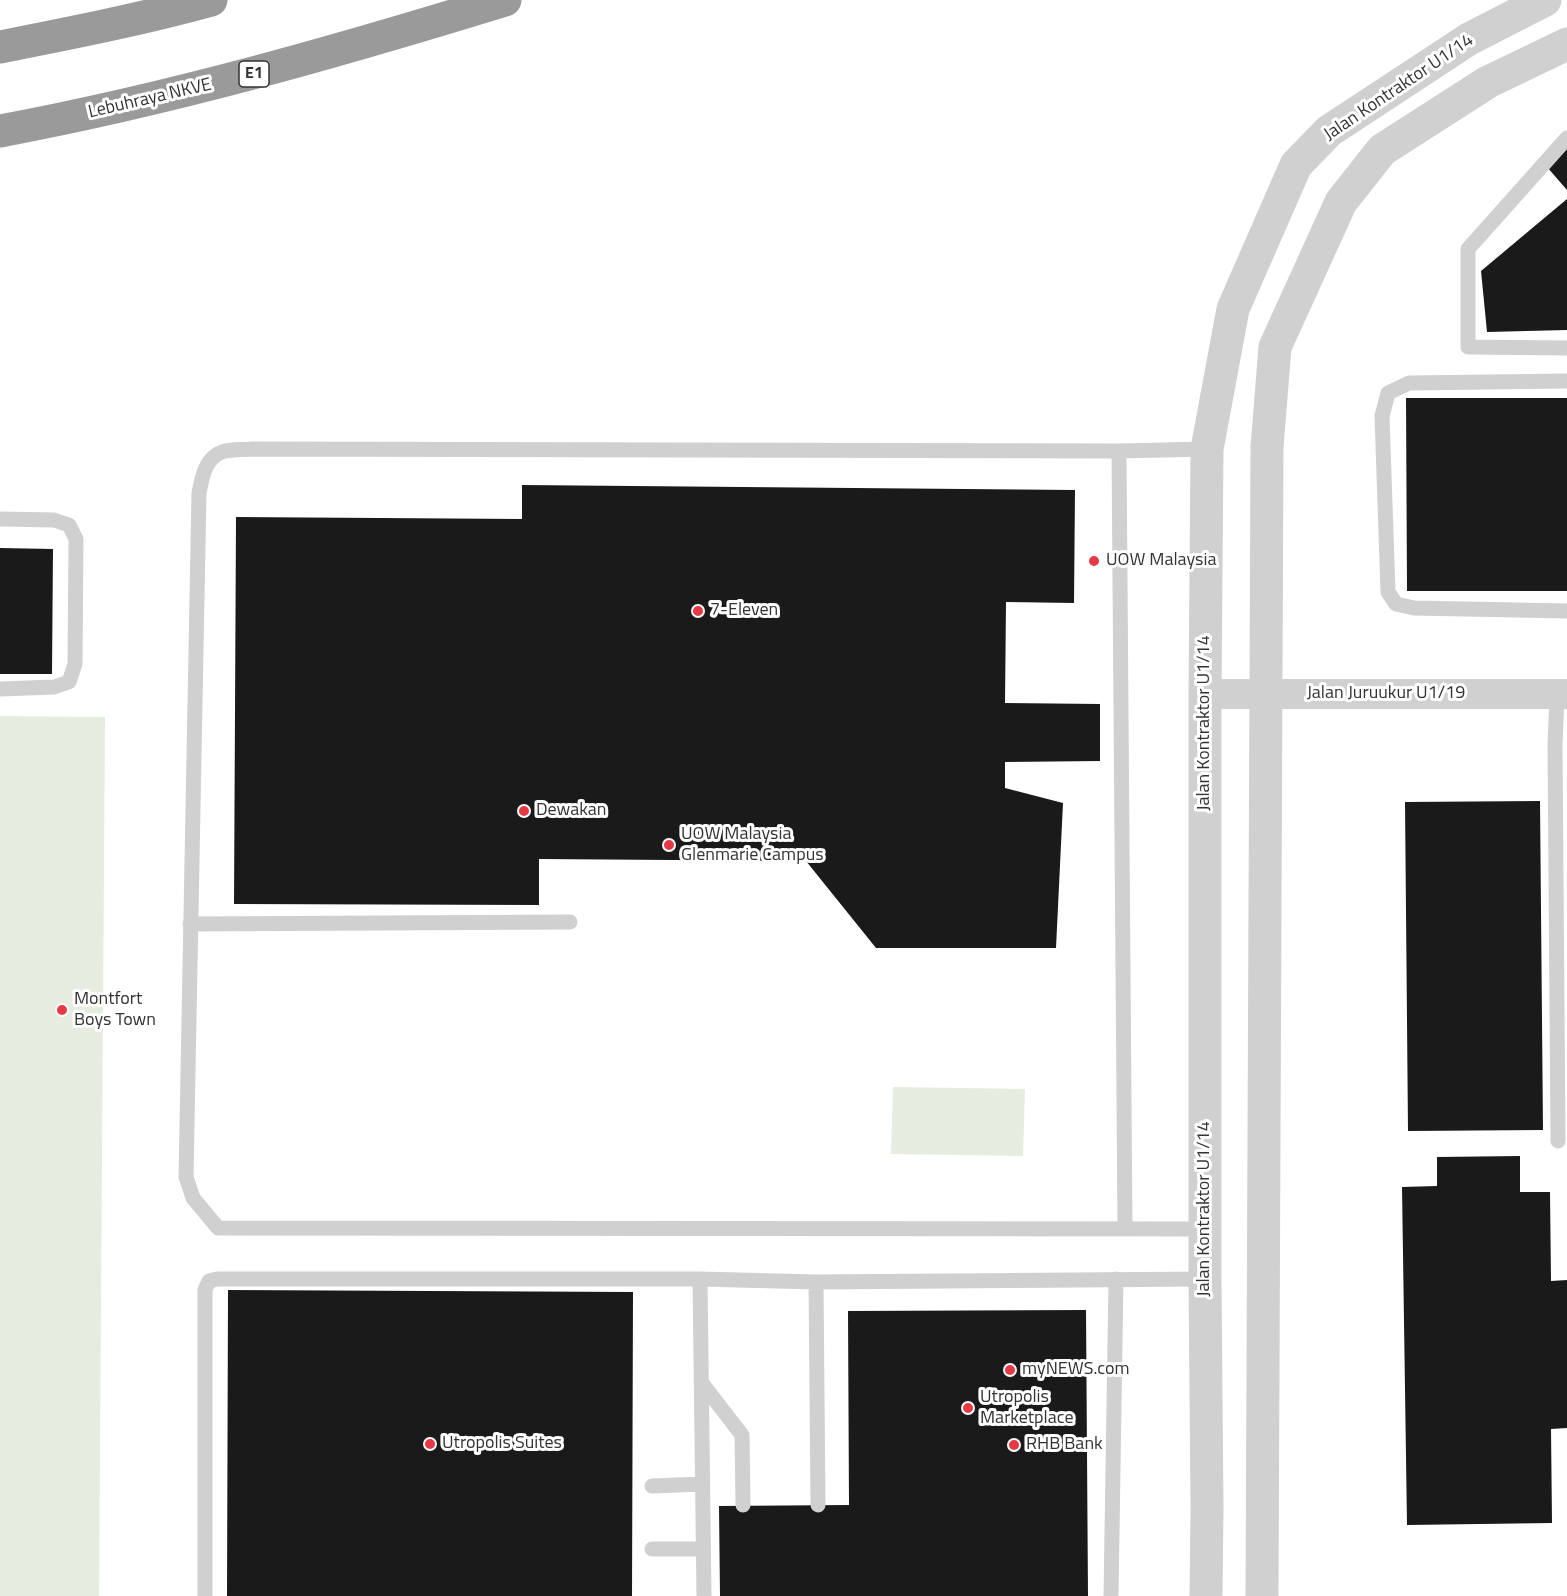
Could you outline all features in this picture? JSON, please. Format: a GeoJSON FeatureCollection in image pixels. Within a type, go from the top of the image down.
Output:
{"type":"FeatureCollection","features":[{"type":"Feature","properties":{"kind":"highway"},"geometry":{"type":"LineString","coordinates":[[0,48],[211,0]]}},
{"type":"Feature","properties":{"kind":"highway","name":"Lebuhraya NKVE"},"geometry":{"type":"LineString","coordinates":[[0,131],[72,118],[241,77],[505,0]]}},
{"type":"Feature","properties":{"kind":"street","name":"Jalan Kontraktor U1/14"},"geometry":{"type":"LineString","coordinates":[[1206,1596],[1207,449],[1233,309],[1296,165],[1329,131],[1470,39],[1545,0]]}},
{"type":"Feature","properties":{"kind":"street"},"geometry":{"type":"LineString","coordinates":[[1262,1596],[1267,447],[1275,347],[1341,201],[1382,150],[1488,82],[1567,44]]}},
{"type":"Feature","properties":{"kind":"street","name":"Jalan Juruukur U1/19"},"geometry":{"type":"LineString","coordinates":[[1205,694],[1562,694]]}},
{"type":"Feature","properties":{"kind":"lane"},"geometry":{"type":"LineString","coordinates":[[1567,138],[1468,249],[1468,347],[1567,348]]}},
{"type":"Feature","properties":{"kind":"lane"},"geometry":{"type":"LineString","coordinates":[[1567,381],[1409,383],[1388,393],[1382,416],[1388,592],[1396,604],[1414,608],[1567,611]]}},
{"type":"Feature","properties":{"kind":"lane"},"geometry":{"type":"LineString","coordinates":[[1205,1229],[218,1228],[193,1198],[186,1177],[199,493],[202,473],[210,461],[222,452],[252,449],[1119,451],[1207,449]]}},
{"type":"Feature","properties":{"kind":"lane"},"geometry":{"type":"LineString","coordinates":[[1119,451],[1125,1229]]}},
{"type":"Feature","properties":{"kind":"lane"},"geometry":{"type":"LineString","coordinates":[[0,519],[54,520],[69,525],[76,539],[75,664],[69,681],[54,687],[0,689]]}},
{"type":"Feature","properties":{"kind":"lane"},"geometry":{"type":"LineString","coordinates":[[1558,1141],[1555,746],[1562,694]]}},
{"type":"Feature","properties":{"kind":"lane"},"geometry":{"type":"LineString","coordinates":[[190,924],[570,922]]}},
{"type":"Feature","properties":{"kind":"lane"},"geometry":{"type":"LineString","coordinates":[[206,1596],[205,1290],[209,1281],[217,1279],[700,1279],[816,1282],[1205,1279]]}},
{"type":"Feature","properties":{"kind":"lane"},"geometry":{"type":"LineString","coordinates":[[700,1279],[704,1596]]}},
{"type":"Feature","properties":{"kind":"lane"},"geometry":{"type":"LineString","coordinates":[[1111,1596],[1116,1279]]}},
{"type":"Feature","properties":{"kind":"lane"},"geometry":{"type":"LineString","coordinates":[[816,1282],[818,1505]]}},
{"type":"Feature","properties":{"kind":"lane"},"geometry":{"type":"LineString","coordinates":[[701,1382],[742,1435],[743,1505]]}},
{"type":"Feature","properties":{"kind":"lane"},"geometry":{"type":"LineString","coordinates":[[652,1486],[702,1484]]}},
{"type":"Feature","properties":{"kind":"lane"},"geometry":{"type":"LineString","coordinates":[[652,1549],[703,1549]]}},
{"type":"Feature","properties":{"kind":"shaded area"},"geometry":{"type":"Polygon","coordinates":[[[0,716],[105,717],[99,1596],[0,1596],[0,716]]]}},
{"type":"Feature","properties":{"kind":"shaded area"},"geometry":{"type":"Polygon","coordinates":[[[893,1087],[1025,1089],[1023,1156],[891,1154],[893,1087]]]}},
{"type":"Feature","properties":{"kind":"building"},"geometry":{"type":"Polygon","coordinates":[[[1567,147],[1567,190],[1547,167],[1567,147]]]}},
{"type":"Feature","properties":{"kind":"building"},"geometry":{"type":"Polygon","coordinates":[[[1567,199],[1567,330],[1487,332],[1481,271],[1567,199]]]}},
{"type":"Feature","properties":{"kind":"building"},"geometry":{"type":"Polygon","coordinates":[[[1406,398],[1567,398],[1567,591],[1407,591],[1406,398]]]}},
{"type":"Feature","properties":{"kind":"building"},"geometry":{"type":"Polygon","coordinates":[[[522,485],[1075,490],[1074,603],[1006,602],[1005,703],[1100,704],[1100,761],[1005,762],[1005,788],[1063,803],[1056,948],[876,948],[806,861],[539,859],[539,905],[234,904],[236,517],[522,519],[522,485]]]}},
{"type":"Feature","properties":{"kind":"building"},"geometry":{"type":"Polygon","coordinates":[[[0,548],[53,549],[52,674],[0,674],[0,548]]]}},
{"type":"Feature","properties":{"kind":"building"},"geometry":{"type":"Polygon","coordinates":[[[1540,801],[1543,1130],[1408,1131],[1405,802],[1540,801]]]}},
{"type":"Feature","properties":{"kind":"building"},"geometry":{"type":"Polygon","coordinates":[[[1520,1156],[1520,1192],[1550,1192],[1551,1281],[1567,1280],[1567,1428],[1551,1429],[1552,1523],[1407,1525],[1402,1187],[1437,1186],[1437,1157],[1520,1156]]]}},
{"type":"Feature","properties":{"kind":"building","name":"Utropolis Suites"},"geometry":{"type":"Polygon","coordinates":[[[228,1290],[633,1292],[632,1596],[227,1596],[228,1290]]]}},
{"type":"Feature","properties":{"kind":"building","name":"Utropolis Marketplace"},"geometry":{"type":"Polygon","coordinates":[[[1086,1310],[1088,1596],[720,1596],[719,1506],[849,1505],[848,1311],[1086,1310]]]}},
{"type":"Feature","properties":{"kind":"place","name":"UOW Malaysia"},"geometry":{"type":"Point","coordinates":[1094,561]}},
{"type":"Feature","properties":{"kind":"place","name":"7-Eleven"},"geometry":{"type":"Point","coordinates":[698,611]}},
{"type":"Feature","properties":{"kind":"place","name":"Dewakan"},"geometry":{"type":"Point","coordinates":[524,811]}},
{"type":"Feature","properties":{"kind":"place","name":"UOW Malaysia Glenmarie Campus"},"geometry":{"type":"Point","coordinates":[669,845]}},
{"type":"Feature","properties":{"kind":"place","name":"Montfort Boys Town"},"geometry":{"type":"Point","coordinates":[62,1010]}},
{"type":"Feature","properties":{"kind":"place","name":"myNEWS.com"},"geometry":{"type":"Point","coordinates":[1010,1370]}},
{"type":"Feature","properties":{"kind":"place","name":"Utropolis Marketplace"},"geometry":{"type":"Point","coordinates":[968,1408]}},
{"type":"Feature","properties":{"kind":"place","name":"Utropolis Suites"},"geometry":{"type":"Point","coordinates":[430,1444]}},
{"type":"Feature","properties":{"kind":"place","name":"RHB Bank"},"geometry":{"type":"Point","coordinates":[1014,1445]}}]}
